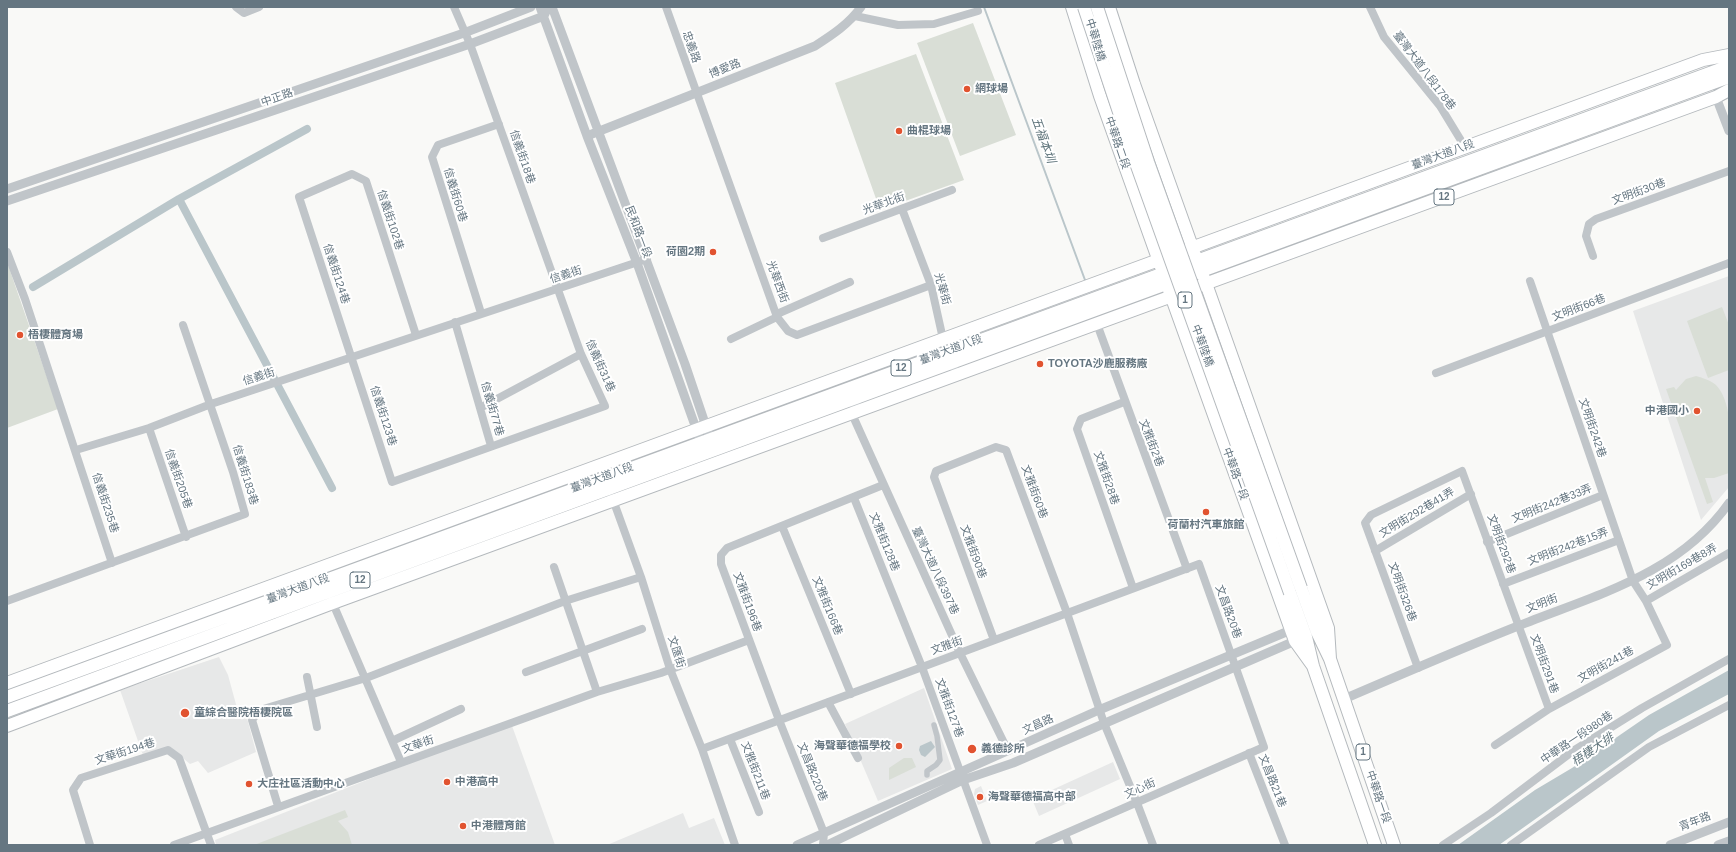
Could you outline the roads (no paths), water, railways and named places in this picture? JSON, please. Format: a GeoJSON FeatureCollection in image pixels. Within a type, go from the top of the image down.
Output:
{"type":"FeatureCollection","features":[{"type":"Feature","properties":{"kind":"main road","name":"中華路二段"},"geometry":{"type":"LineString","coordinates":[[1072,7],[1098,88],[1165,278]]}},
{"type":"Feature","properties":{"kind":"main road","name":"中華陸橋"},"geometry":{"type":"LineString","coordinates":[[1084,7],[1135,158],[1296,590]]}},
{"type":"Feature","properties":{"kind":"main road","name":"中華陸橋"},"geometry":{"type":"LineString","coordinates":[[1097,7],[1148,162],[1296,590]]}},
{"type":"Feature","properties":{"kind":"main road","name":"1"},"geometry":{"type":"LineString","coordinates":[[1109,7],[1134,84],[1199,266]]}},
{"type":"Feature","properties":{"kind":"main road","name":"臺灣大道八段"},"geometry":{"type":"LineString","coordinates":[[7,683],[1703,60],[1729,55]]}},
{"type":"Feature","properties":{"kind":"main road","name":"臺灣大道八段"},"geometry":{"type":"LineString","coordinates":[[1707,72],[1729,60]]}},
{"type":"Feature","properties":{"kind":"main road","name":"臺灣大道八段"},"geometry":{"type":"LineString","coordinates":[[1171,297],[1199,266],[1707,72],[1729,66]]}},
{"type":"Feature","properties":{"kind":"main road","name":"臺灣大道八段"},"geometry":{"type":"LineString","coordinates":[[7,697],[948,351],[1165,278],[1712,85],[1729,77]]}},
{"type":"Feature","properties":{"kind":"main road","name":"臺灣大道八段"},"geometry":{"type":"LineString","coordinates":[[1712,85],[1729,81]]}},
{"type":"Feature","properties":{"kind":"main road","name":"臺灣大道八段"},"geometry":{"type":"LineString","coordinates":[[7,726],[333,603],[957,376],[1716,97],[1729,90]]}},
{"type":"Feature","properties":{"kind":"main road","name":"臺灣大道八段"},"geometry":{"type":"LineString","coordinates":[[1158,260],[1199,266]]}},
{"type":"Feature","properties":{"kind":"main road","name":"中華路一段"},"geometry":{"type":"LineString","coordinates":[[1199,266],[1328,628],[1330,659]]}},
{"type":"Feature","properties":{"kind":"main road","name":"臺灣大道八段"},"geometry":{"type":"LineString","coordinates":[[7,711],[953,364],[1165,278]]}},
{"type":"Feature","properties":{"kind":"main road","name":"中華路一段"},"geometry":{"type":"LineString","coordinates":[[1165,278],[1293,635],[1313,666]]}},
{"type":"Feature","properties":{"kind":"main road"},"geometry":{"type":"LineString","coordinates":[[710,452],[714,465]]}},
{"type":"Feature","properties":{"kind":"main road","name":"中華路一段"},"geometry":{"type":"LineString","coordinates":[[1296,590],[1330,659],[1394,845]]}},
{"type":"Feature","properties":{"kind":"main road","name":"中華路一段"},"geometry":{"type":"LineString","coordinates":[[1296,590],[1313,666],[1375,845]]}},
{"type":"Feature","properties":{"kind":"street"},"geometry":{"type":"LineString","coordinates":[[236,7],[244,12],[259,7]]}},
{"type":"Feature","properties":{"kind":"street","name":"信義街18巷"},"geometry":{"type":"LineString","coordinates":[[454,7],[470,44],[557,289]]}},
{"type":"Feature","properties":{"kind":"street","name":"中正路"},"geometry":{"type":"LineString","coordinates":[[7,189],[464,33],[531,7]]}},
{"type":"Feature","properties":{"kind":"street"},"geometry":{"type":"LineString","coordinates":[[542,11],[548,7]]}},
{"type":"Feature","properties":{"kind":"street","name":"民和路一段"},"geometry":{"type":"LineString","coordinates":[[552,7],[685,364],[701,428]]}},
{"type":"Feature","properties":{"kind":"street","name":"忠義路"},"geometry":{"type":"LineString","coordinates":[[666,7],[696,94]]}},
{"type":"Feature","properties":{"kind":"street","name":"博愛路"},"geometry":{"type":"LineString","coordinates":[[587,136],[815,46],[855,16],[861,7]]}},
{"type":"Feature","properties":{"kind":"street","name":"臺灣大道八段178巷"},"geometry":{"type":"LineString","coordinates":[[1370,7],[1384,37],[1440,106],[1465,147]]}},
{"type":"Feature","properties":{"kind":"street","name":"中正路"},"geometry":{"type":"LineString","coordinates":[[7,201],[470,44],[542,11]]}},
{"type":"Feature","properties":{"kind":"street","name":"民和路一段"},"geometry":{"type":"LineString","coordinates":[[542,11],[587,136],[710,452]]}},
{"type":"Feature","properties":{"kind":"street"},"geometry":{"type":"LineString","coordinates":[[855,16],[898,25],[934,24],[978,11]]}},
{"type":"Feature","properties":{"kind":"street"},"geometry":{"type":"LineString","coordinates":[[1703,60],[1729,49]]}},
{"type":"Feature","properties":{"kind":"street"},"geometry":{"type":"LineString","coordinates":[[1707,72],[1729,131]]}},
{"type":"Feature","properties":{"kind":"street","name":"光華西街"},"geometry":{"type":"LineString","coordinates":[[696,94],[777,315],[788,331],[797,335],[931,285]]}},
{"type":"Feature","properties":{"kind":"street"},"geometry":{"type":"LineString","coordinates":[[1716,97],[1729,94]]}},
{"type":"Feature","properties":{"kind":"street","name":"信義街60巷"},"geometry":{"type":"LineString","coordinates":[[481,313],[432,157],[438,145],[499,124]]}},
{"type":"Feature","properties":{"kind":"street","name":"文明街30巷"},"geometry":{"type":"LineString","coordinates":[[1593,256],[1586,236],[1589,224],[1596,219],[1729,171]]}},
{"type":"Feature","properties":{"kind":"street","name":"信義街102巷"},"geometry":{"type":"LineString","coordinates":[[299,197],[352,174],[366,181],[416,335]]}},
{"type":"Feature","properties":{"kind":"street","name":"光華北街"},"geometry":{"type":"LineString","coordinates":[[824,238],[952,190]]}},
{"type":"Feature","properties":{"kind":"street","name":"信義街124巷"},"geometry":{"type":"LineString","coordinates":[[299,197],[352,358]]}},
{"type":"Feature","properties":{"kind":"street","name":"光華街"},"geometry":{"type":"LineString","coordinates":[[902,209],[931,285],[943,339],[957,376]]}},
{"type":"Feature","properties":{"kind":"street"},"geometry":{"type":"LineString","coordinates":[[7,252],[25,299],[76,450]]}},
{"type":"Feature","properties":{"kind":"street","name":"信義街"},"geometry":{"type":"LineString","coordinates":[[76,450],[149,428],[210,404],[647,259]]}},
{"type":"Feature","properties":{"kind":"street","name":"文明街66巷"},"geometry":{"type":"LineString","coordinates":[[1436,373],[1729,263]]}},
{"type":"Feature","properties":{"kind":"street","name":"文明街242巷"},"geometry":{"type":"LineString","coordinates":[[1530,281],[1633,581]]}},
{"type":"Feature","properties":{"kind":"street"},"geometry":{"type":"LineString","coordinates":[[731,339],[777,315],[850,282]]}},
{"type":"Feature","properties":{"kind":"street","name":"信義街31巷"},"geometry":{"type":"LineString","coordinates":[[491,446],[605,406],[581,354],[557,289]]}},
{"type":"Feature","properties":{"kind":"street","name":"信義街77巷"},"geometry":{"type":"LineString","coordinates":[[392,482],[491,446],[455,322]]}},
{"type":"Feature","properties":{"kind":"street","name":"文雅街2巷"},"geometry":{"type":"LineString","coordinates":[[1097,324],[1124,402],[1187,569]]}},
{"type":"Feature","properties":{"kind":"street"},"geometry":{"type":"LineString","coordinates":[[183,325],[210,404]]}},
{"type":"Feature","properties":{"kind":"street"},"geometry":{"type":"LineString","coordinates":[[480,408],[581,354]]}},
{"type":"Feature","properties":{"kind":"street","name":"信義街123巷"},"geometry":{"type":"LineString","coordinates":[[352,358],[392,482]]}},
{"type":"Feature","properties":{"kind":"street"},"geometry":{"type":"LineString","coordinates":[[852,414],[858,398]]}},
{"type":"Feature","properties":{"kind":"street","name":"文雅街28巷"},"geometry":{"type":"LineString","coordinates":[[1124,402],[1081,419],[1077,429],[1133,588]]}},
{"type":"Feature","properties":{"kind":"street","name":"信義街183巷"},"geometry":{"type":"LineString","coordinates":[[186,537],[245,514],[210,404]]}},
{"type":"Feature","properties":{"kind":"street","name":"臺灣大道八段397巷"},"geometry":{"type":"LineString","coordinates":[[852,414],[960,653],[1008,752]]}},
{"type":"Feature","properties":{"kind":"street","name":"信義街205巷"},"geometry":{"type":"LineString","coordinates":[[149,428],[186,537]]}},
{"type":"Feature","properties":{"kind":"street","name":"文雅街60巷"},"geometry":{"type":"LineString","coordinates":[[936,471],[996,447],[1006,450],[1068,613]]}},
{"type":"Feature","properties":{"kind":"street","name":"信義街235巷"},"geometry":{"type":"LineString","coordinates":[[76,450],[112,563]]}},
{"type":"Feature","properties":{"kind":"street","name":"文匯街"},"geometry":{"type":"LineString","coordinates":[[600,464],[641,577],[670,669],[702,749],[735,845]]}},
{"type":"Feature","properties":{"kind":"street","name":"文雅街90巷"},"geometry":{"type":"LineString","coordinates":[[936,471],[934,477],[994,640]]}},
{"type":"Feature","properties":{"kind":"street","name":"文明街292巷"},"geometry":{"type":"LineString","coordinates":[[1365,523],[1371,515],[1462,471],[1518,626]]}},
{"type":"Feature","properties":{"kind":"street"},"geometry":{"type":"LineString","coordinates":[[782,526],[883,485]]}},
{"type":"Feature","properties":{"kind":"street","name":"文明街292巷41弄"},"geometry":{"type":"LineString","coordinates":[[1375,551],[1471,494]]}},
{"type":"Feature","properties":{"kind":"street","name":"文明街242巷33弄"},"geometry":{"type":"LineString","coordinates":[[1487,542],[1603,495]]}},
{"type":"Feature","properties":{"kind":"street","name":"文雅街128巷"},"geometry":{"type":"LineString","coordinates":[[854,498],[922,667]]}},
{"type":"Feature","properties":{"kind":"street","name":"文明街"},"geometry":{"type":"LineString","coordinates":[[1344,699],[1518,626],[1633,581],[1680,552],[1718,516],[1729,503]]}},
{"type":"Feature","properties":{"kind":"street","name":"文明街326巷"},"geometry":{"type":"LineString","coordinates":[[1365,523],[1418,668]]}},
{"type":"Feature","properties":{"kind":"street","name":"文雅街196巷"},"geometry":{"type":"LineString","coordinates":[[779,720],[722,564],[721,555],[727,548],[782,526]]}},
{"type":"Feature","properties":{"kind":"street","name":"文雅街166巷"},"geometry":{"type":"LineString","coordinates":[[782,526],[851,694]]}},
{"type":"Feature","properties":{"kind":"street"},"geometry":{"type":"LineString","coordinates":[[7,601],[186,537]]}},
{"type":"Feature","properties":{"kind":"street","name":"文明街242巷15弄"},"geometry":{"type":"LineString","coordinates":[[1503,584],[1619,540]]}},
{"type":"Feature","properties":{"kind":"street","name":"文明街169巷8弄"},"geometry":{"type":"LineString","coordinates":[[1646,601],[1729,553]]}},
{"type":"Feature","properties":{"kind":"street","name":"文雅街"},"geometry":{"type":"LineString","coordinates":[[702,749],[1199,564]]}},
{"type":"Feature","properties":{"kind":"street","name":"文昌路20巷"},"geometry":{"type":"LineString","coordinates":[[1199,564],[1236,666]]}},
{"type":"Feature","properties":{"kind":"street"},"geometry":{"type":"LineString","coordinates":[[554,567],[597,692]]}},
{"type":"Feature","properties":{"kind":"street"},"geometry":{"type":"LineString","coordinates":[[318,568],[401,762]]}},
{"type":"Feature","properties":{"kind":"street"},"geometry":{"type":"LineString","coordinates":[[278,806],[252,720],[260,710],[366,678],[565,601],[641,577]]}},
{"type":"Feature","properties":{"kind":"street","name":"文明街241巷"},"geometry":{"type":"LineString","coordinates":[[1495,745],[1549,710],[1667,645],[1646,601],[1633,581]]}},
{"type":"Feature","properties":{"kind":"street"},"geometry":{"type":"LineString","coordinates":[[1068,613],[1099,710],[1153,845]]}},
{"type":"Feature","properties":{"kind":"street","name":"文明街291巷"},"geometry":{"type":"LineString","coordinates":[[1518,626],[1549,710]]}},
{"type":"Feature","properties":{"kind":"street"},"geometry":{"type":"LineString","coordinates":[[526,672],[642,629]]}},
{"type":"Feature","properties":{"kind":"street","name":"文昌路"},"geometry":{"type":"LineString","coordinates":[[827,845],[1008,752],[1099,710],[1231,654],[1293,635]]}},
{"type":"Feature","properties":{"kind":"street","name":"文昌路"},"geometry":{"type":"LineString","coordinates":[[796,845],[962,775],[1013,763],[1236,666],[1293,635]]}},
{"type":"Feature","properties":{"kind":"street","name":"文華街"},"geometry":{"type":"LineString","coordinates":[[174,845],[207,834],[278,806],[597,692],[670,669],[749,640]]}},
{"type":"Feature","properties":{"kind":"street","name":"中華路一段980巷"},"geometry":{"type":"LineString","coordinates":[[1443,845],[1491,813],[1574,751],[1642,708],[1729,659]]}},
{"type":"Feature","properties":{"kind":"street","name":"文昌路21巷"},"geometry":{"type":"LineString","coordinates":[[1236,666],[1264,747],[1249,753],[1285,845]]}},
{"type":"Feature","properties":{"kind":"street","name":"文雅街127巷"},"geometry":{"type":"LineString","coordinates":[[922,667],[987,845]]}},
{"type":"Feature","properties":{"kind":"street"},"geometry":{"type":"LineString","coordinates":[[307,677],[317,727]]}},
{"type":"Feature","properties":{"kind":"street"},"geometry":{"type":"LineString","coordinates":[[828,702],[858,758]]}},
{"type":"Feature","properties":{"kind":"street"},"geometry":{"type":"LineString","coordinates":[[1511,845],[1649,748],[1729,705]]}},
{"type":"Feature","properties":{"kind":"street"},"geometry":{"type":"LineString","coordinates":[[392,741],[462,709]]}},
{"type":"Feature","properties":{"kind":"street","name":"文昌路220巷"},"geometry":{"type":"LineString","coordinates":[[779,720],[824,833]]}},
{"type":"Feature","properties":{"kind":"street"},"geometry":{"type":"LineString","coordinates":[[927,775],[927,771],[936,765],[940,760],[934,725]]}},
{"type":"Feature","properties":{"kind":"street","name":"文雅街211巷"},"geometry":{"type":"LineString","coordinates":[[730,738],[759,812]]}},
{"type":"Feature","properties":{"kind":"street","name":"文華街194巷"},"geometry":{"type":"LineString","coordinates":[[90,845],[73,790],[81,778],[168,750],[179,758],[207,834]]}},
{"type":"Feature","properties":{"kind":"street","name":"文心街"},"geometry":{"type":"LineString","coordinates":[[1039,845],[1249,753]]}},
{"type":"Feature","properties":{"kind":"street","name":"青年路"},"geometry":{"type":"LineString","coordinates":[[1670,845],[1729,822]]}},
{"type":"Feature","properties":{"kind":"street"},"geometry":{"type":"LineString","coordinates":[[823,845],[824,833]]}},
{"type":"Feature","properties":{"kind":"street"},"geometry":{"type":"LineString","coordinates":[[207,834],[211,845]]}},
{"type":"Feature","properties":{"kind":"street"},"geometry":{"type":"LineString","coordinates":[[1065,834],[1068,845]]}},
{"type":"Feature","properties":{"kind":"street"},"geometry":{"type":"LineString","coordinates":[[1718,845],[1729,841]]}},
{"type":"Feature","properties":{"kind":"waterway","name":"五福本圳"},"geometry":{"type":"LineString","coordinates":[[984,7],[1085,280]]}},
{"type":"Feature","properties":{"kind":"waterway"},"geometry":{"type":"LineString","coordinates":[[33,287],[179,199],[307,129]]}},
{"type":"Feature","properties":{"kind":"waterway"},"geometry":{"type":"LineString","coordinates":[[179,199],[332,488]]}},
{"type":"Feature","properties":{"kind":"place","name":"網球場"},"geometry":{"type":"Point","coordinates":[967,89]}},
{"type":"Feature","properties":{"kind":"place","name":"曲棍球場"},"geometry":{"type":"Point","coordinates":[899,131]}},
{"type":"Feature","properties":{"kind":"place","name":"荷園2期"},"geometry":{"type":"Point","coordinates":[713,252]}},
{"type":"Feature","properties":{"kind":"place","name":"梧棲體育場"},"geometry":{"type":"Point","coordinates":[20,335]}},
{"type":"Feature","properties":{"kind":"place","name":"TOYOTA沙鹿服務廠"},"geometry":{"type":"Point","coordinates":[1040,364]}},
{"type":"Feature","properties":{"kind":"place","name":"中港國小"},"geometry":{"type":"Point","coordinates":[1697,411]}},
{"type":"Feature","properties":{"kind":"place","name":"荷蘭村汽車旅館"},"geometry":{"type":"Point","coordinates":[1206,512]}},
{"type":"Feature","properties":{"kind":"place","name":"童綜合醫院梧棲院區"},"geometry":{"type":"Point","coordinates":[185,713]}},
{"type":"Feature","properties":{"kind":"place","name":"海聲華德福學校"},"geometry":{"type":"Point","coordinates":[899,746]}},
{"type":"Feature","properties":{"kind":"place","name":"義德診所"},"geometry":{"type":"Point","coordinates":[972,749]}},
{"type":"Feature","properties":{"kind":"place","name":"中港高中"},"geometry":{"type":"Point","coordinates":[447,782]}},
{"type":"Feature","properties":{"kind":"place","name":"大庄社區活動中心"},"geometry":{"type":"Point","coordinates":[249,784]}},
{"type":"Feature","properties":{"kind":"place","name":"海聲華德福高中部"},"geometry":{"type":"Point","coordinates":[980,797]}},
{"type":"Feature","properties":{"kind":"place","name":"中港體育館"},"geometry":{"type":"Point","coordinates":[463,826]}},
{"type":"Feature","properties":{"kind":"water label","name":"梧棲大排"},"geometry":{"type":"Point","coordinates":[1593,750]}}]}
